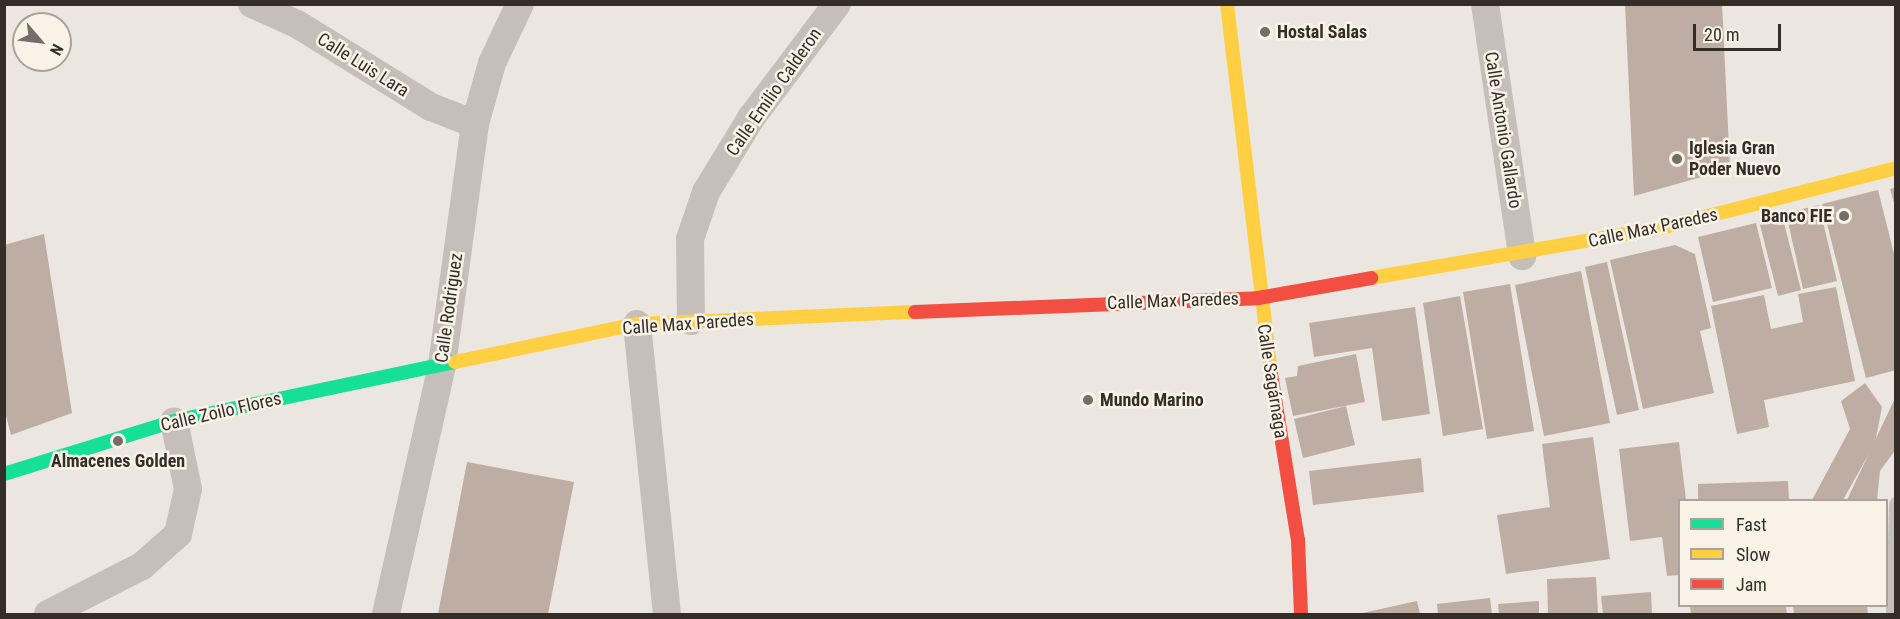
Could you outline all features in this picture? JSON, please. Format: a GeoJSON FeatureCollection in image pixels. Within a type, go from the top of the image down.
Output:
{"type":"FeatureCollection","features":[{"type":"Feature","properties":{"kind":"main road","name":"Calle Sagárnaga"},"geometry":{"type":"LineString","coordinates":[[1227,4],[1258,298],[1298,540],[1301,615]]}},
{"type":"Feature","properties":{"kind":"main road","name":"Calle Max Paredes"},"geometry":{"type":"LineString","coordinates":[[442,365],[637,324],[1258,298],[1522,256],[1661,228],[1896,168]]}},
{"type":"Feature","properties":{"kind":"main road","name":"Calle Zoilo Flores"},"geometry":{"type":"LineString","coordinates":[[4,474],[174,422],[442,365]]}},
{"type":"Feature","properties":{"kind":"street","name":"Calle Luis Lara"},"geometry":{"type":"LineString","coordinates":[[252,4],[297,24],[432,107],[475,124]]}},
{"type":"Feature","properties":{"kind":"street","name":"Calle Rodriguez"},"geometry":{"type":"LineString","coordinates":[[386,615],[442,365],[475,124],[492,63],[519,4]]}},
{"type":"Feature","properties":{"kind":"street","name":"Calle Emilio Calderon"},"geometry":{"type":"LineString","coordinates":[[692,321],[690,239],[706,192],[751,118],[837,4]]}},
{"type":"Feature","properties":{"kind":"street","name":"Calle Antonio Gallardo"},"geometry":{"type":"LineString","coordinates":[[1485,4],[1522,256]]}},
{"type":"Feature","properties":{"kind":"street"},"geometry":{"type":"LineString","coordinates":[[637,324],[667,615]]}},
{"type":"Feature","properties":{"kind":"street"},"geometry":{"type":"LineString","coordinates":[[48,615],[142,566],[178,534],[188,489],[174,422]]}},
{"type":"Feature","properties":{"kind":"lane"},"geometry":{"type":"LineString","coordinates":[[1893,615],[1896,504]]}},
{"type":"Feature","properties":{"kind":"building"},"geometry":{"type":"Polygon","coordinates":[[[1625,4],[1722,4],[1730,169],[1634,196],[1625,4]]]}},
{"type":"Feature","properties":{"kind":"building"},"geometry":{"type":"Polygon","coordinates":[[[1896,187],[1896,206],[1895,206],[1890,189],[1896,187]]]}},
{"type":"Feature","properties":{"kind":"building"},"geometry":{"type":"Polygon","coordinates":[[[1878,190],[1896,262],[1896,370],[1866,378],[1822,204],[1878,190]]]}},
{"type":"Feature","properties":{"kind":"building"},"geometry":{"type":"Polygon","coordinates":[[[1819,205],[1837,281],[1803,289],[1786,213],[1819,205]]]}},
{"type":"Feature","properties":{"kind":"building"},"geometry":{"type":"Polygon","coordinates":[[[1782,215],[1801,290],[1778,296],[1759,221],[1782,215]]]}},
{"type":"Feature","properties":{"kind":"building"},"geometry":{"type":"Polygon","coordinates":[[[1756,223],[1772,288],[1713,302],[1698,237],[1756,223]]]}},
{"type":"Feature","properties":{"kind":"building"},"geometry":{"type":"Polygon","coordinates":[[[44,234],[72,413],[11,435],[4,408],[4,245],[44,234]]]}},
{"type":"Feature","properties":{"kind":"building"},"geometry":{"type":"Polygon","coordinates":[[[1675,245],[1695,254],[1711,328],[1700,331],[1714,393],[1643,409],[1610,260],[1675,245]]]}},
{"type":"Feature","properties":{"kind":"building"},"geometry":{"type":"Polygon","coordinates":[[[1607,262],[1639,410],[1617,415],[1585,267],[1607,262]]]}},
{"type":"Feature","properties":{"kind":"building"},"geometry":{"type":"Polygon","coordinates":[[[1581,271],[1610,423],[1544,436],[1515,285],[1581,271]]]}},
{"type":"Feature","properties":{"kind":"building"},"geometry":{"type":"Polygon","coordinates":[[[1510,284],[1534,431],[1487,439],[1463,292],[1510,284]]]}},
{"type":"Feature","properties":{"kind":"building"},"geometry":{"type":"Polygon","coordinates":[[[1836,287],[1855,381],[1764,400],[1769,427],[1737,434],[1711,306],[1764,295],[1771,329],[1803,322],[1798,294],[1836,287]]]}},
{"type":"Feature","properties":{"kind":"building"},"geometry":{"type":"Polygon","coordinates":[[[1460,296],[1483,429],[1443,436],[1423,303],[1460,296]]]}},
{"type":"Feature","properties":{"kind":"building"},"geometry":{"type":"Polygon","coordinates":[[[1415,307],[1430,414],[1382,421],[1372,348],[1314,357],[1309,323],[1415,307]]]}},
{"type":"Feature","properties":{"kind":"building"},"geometry":{"type":"Polygon","coordinates":[[[1356,354],[1365,402],[1293,416],[1285,378],[1297,376],[1298,366],[1356,354]]]}},
{"type":"Feature","properties":{"kind":"building"},"geometry":{"type":"Polygon","coordinates":[[[1865,383],[1882,407],[1875,443],[1844,499],[1813,499],[1850,429],[1841,401],[1865,383]]]}},
{"type":"Feature","properties":{"kind":"building"},"geometry":{"type":"Polygon","coordinates":[[[1896,396],[1896,449],[1880,471],[1877,499],[1847,499],[1896,396]]]}},
{"type":"Feature","properties":{"kind":"building"},"geometry":{"type":"Polygon","coordinates":[[[1346,406],[1355,445],[1303,458],[1294,419],[1346,406]]]}},
{"type":"Feature","properties":{"kind":"building"},"geometry":{"type":"Polygon","coordinates":[[[1593,437],[1610,559],[1506,574],[1497,515],[1550,507],[1542,444],[1593,437]]]}},
{"type":"Feature","properties":{"kind":"building"},"geometry":{"type":"Polygon","coordinates":[[[1679,442],[1686,499],[1678,499],[1678,575],[1667,576],[1662,537],[1630,541],[1619,449],[1679,442]]]}},
{"type":"Feature","properties":{"kind":"building"},"geometry":{"type":"Polygon","coordinates":[[[1421,458],[1424,492],[1313,505],[1309,471],[1421,458]]]}},
{"type":"Feature","properties":{"kind":"building"},"geometry":{"type":"Polygon","coordinates":[[[467,462],[574,482],[548,614],[438,614],[467,462]]]}},
{"type":"Feature","properties":{"kind":"building"},"geometry":{"type":"Polygon","coordinates":[[[1788,481],[1789,499],[1698,499],[1698,484],[1788,481]]]}},
{"type":"Feature","properties":{"kind":"building"},"geometry":{"type":"Polygon","coordinates":[[[1596,577],[1598,614],[1548,614],[1547,579],[1596,577]]]}},
{"type":"Feature","properties":{"kind":"building"},"geometry":{"type":"Polygon","coordinates":[[[1651,592],[1652,614],[1603,614],[1601,596],[1651,592]]]}},
{"type":"Feature","properties":{"kind":"building"},"geometry":{"type":"Polygon","coordinates":[[[1490,598],[1492,614],[1438,614],[1437,604],[1490,598]]]}},
{"type":"Feature","properties":{"kind":"building"},"geometry":{"type":"Polygon","coordinates":[[[1417,601],[1420,614],[1358,614],[1417,601]]]}},
{"type":"Feature","properties":{"kind":"building"},"geometry":{"type":"Polygon","coordinates":[[[1539,601],[1539,614],[1499,614],[1498,604],[1539,601]]]}},
{"type":"Feature","properties":{"kind":"building"},"geometry":{"type":"Polygon","coordinates":[[[1690,607],[1786,607],[1787,614],[1691,614],[1690,607]]]}},
{"type":"Feature","properties":{"kind":"building"},"geometry":{"type":"Polygon","coordinates":[[[1793,607],[1867,607],[1868,614],[1794,614],[1793,607]]]}},
{"type":"Feature","properties":{"kind":"traffic: fast"},"geometry":{"type":"LineString","coordinates":[[4,474],[174,421],[455,362]]}},
{"type":"Feature","properties":{"kind":"traffic: slow"},"geometry":{"type":"LineString","coordinates":[[1227,4],[1271,374]]}},
{"type":"Feature","properties":{"kind":"traffic: slow"},"geometry":{"type":"LineString","coordinates":[[1371,278],[1661,228],[1896,168]]}},
{"type":"Feature","properties":{"kind":"traffic: slow"},"geometry":{"type":"LineString","coordinates":[[455,362],[637,324],[915,312]]}},
{"type":"Feature","properties":{"kind":"traffic: jam"},"geometry":{"type":"LineString","coordinates":[[915,312],[1258,298],[1371,278]]}},
{"type":"Feature","properties":{"kind":"traffic: jam"},"geometry":{"type":"LineString","coordinates":[[1271,374],[1298,540],[1301,614]]}},
{"type":"Feature","properties":{"kind":"place","name":"Hostal Salas"},"geometry":{"type":"Point","coordinates":[1265,32]}},
{"type":"Feature","properties":{"kind":"place","name":"Iglesia Gran Poder Nuevo"},"geometry":{"type":"Point","coordinates":[1677,159]}},
{"type":"Feature","properties":{"kind":"place","name":"Banco FIE"},"geometry":{"type":"Point","coordinates":[1844,216]}},
{"type":"Feature","properties":{"kind":"place","name":"Mundo Marino"},"geometry":{"type":"Point","coordinates":[1088,400]}},
{"type":"Feature","properties":{"kind":"place","name":"Almacenes Golden"},"geometry":{"type":"Point","coordinates":[118,441]}}]}
